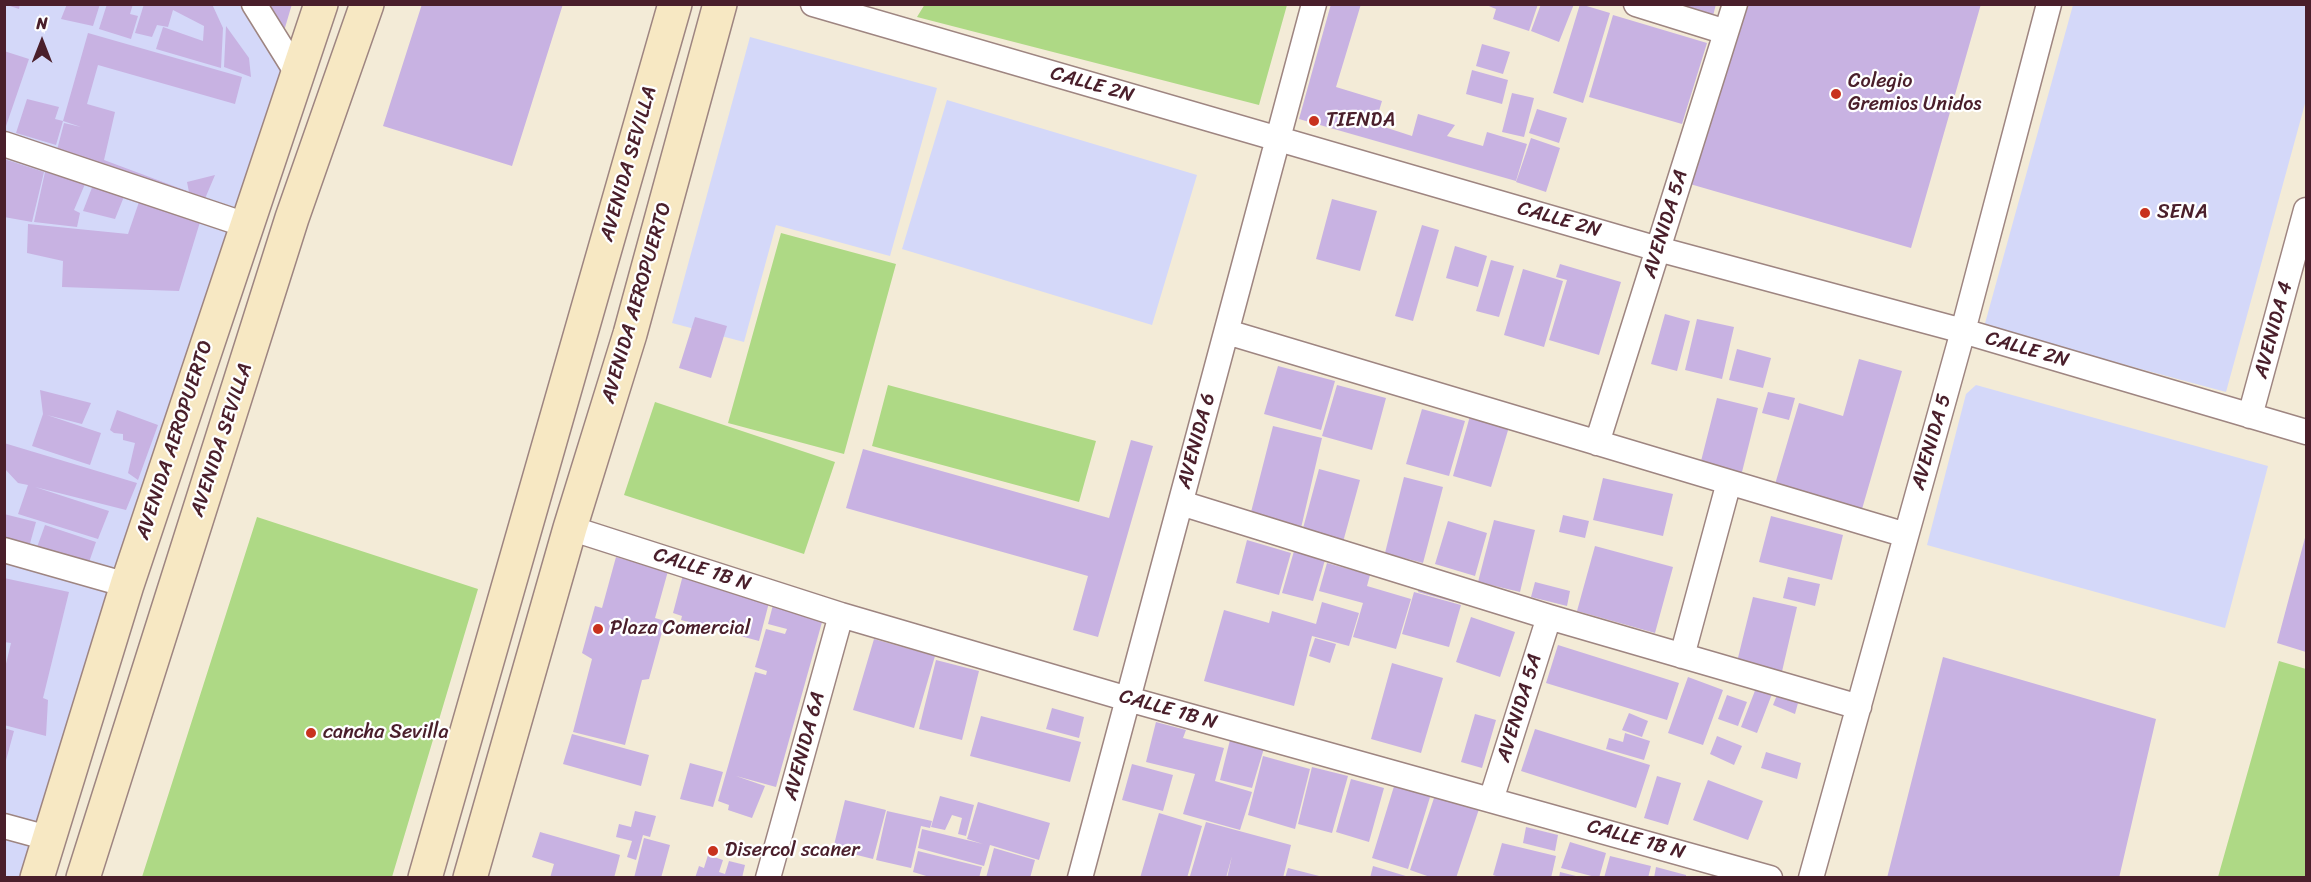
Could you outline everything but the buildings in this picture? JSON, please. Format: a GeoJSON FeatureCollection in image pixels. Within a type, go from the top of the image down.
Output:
{"type":"FeatureCollection","features":[{"type":"Feature","properties":{"kind":"main road","name":"AVENIDA AEROPUERTO"},"geometry":{"type":"LineString","coordinates":[[37,878],[127,585],[321,4]]}},
{"type":"Feature","properties":{"kind":"main road","name":"AVENIDA SEVILLA"},"geometry":{"type":"LineString","coordinates":[[82,878],[289,229],[367,4]]}},
{"type":"Feature","properties":{"kind":"main road","name":"AVENIDA SEVILLA"},"geometry":{"type":"LineString","coordinates":[[425,878],[675,4]]}},
{"type":"Feature","properties":{"kind":"main road","name":"AVENIDA AEROPUERTO"},"geometry":{"type":"LineString","coordinates":[[470,878],[570,528],[630,334],[720,4]]}},
{"type":"Feature","properties":{"kind":"main road"},"geometry":{"type":"LineString","coordinates":[[326,120],[297,73],[349,56]]}},
{"type":"Feature","properties":{"kind":"street"},"geometry":{"type":"LineString","coordinates":[[254,4],[297,73]]}},
{"type":"Feature","properties":{"kind":"street","name":"CALLE 2N"},"geometry":{"type":"LineString","coordinates":[[813,4],[1658,249],[1963,331],[2307,432]]}},
{"type":"Feature","properties":{"kind":"street","name":"AVENIDA 6"},"geometry":{"type":"LineString","coordinates":[[1080,878],[1314,4]]}},
{"type":"Feature","properties":{"kind":"street"},"geometry":{"type":"LineString","coordinates":[[1636,4],[1726,32]]}},
{"type":"Feature","properties":{"kind":"street","name":"AVENIDA 5A"},"geometry":{"type":"LineString","coordinates":[[1597,443],[1735,4]]}},
{"type":"Feature","properties":{"kind":"street","name":"AVENIDA 5"},"geometry":{"type":"LineString","coordinates":[[1811,878],[1963,331],[2049,4]]}},
{"type":"Feature","properties":{"kind":"street"},"geometry":{"type":"LineString","coordinates":[[4,144],[246,225]]}},
{"type":"Feature","properties":{"kind":"street","name":"AVENIDA 4"},"geometry":{"type":"LineString","coordinates":[[2250,416],[2307,210]]}},
{"type":"Feature","properties":{"kind":"street"},"geometry":{"type":"LineString","coordinates":[[1227,332],[1906,535]]}},
{"type":"Feature","properties":{"kind":"street"},"geometry":{"type":"LineString","coordinates":[[1682,656],[1729,482]]}},
{"type":"Feature","properties":{"kind":"street"},"geometry":{"type":"LineString","coordinates":[[1181,503],[1549,617],[1859,707]]}},
{"type":"Feature","properties":{"kind":"street","name":"CALLE 1B N"},"geometry":{"type":"LineString","coordinates":[[570,528],[841,615],[1128,699],[1770,878]]}},
{"type":"Feature","properties":{"kind":"street"},"geometry":{"type":"LineString","coordinates":[[4,550],[127,585]]}},
{"type":"Feature","properties":{"kind":"street","name":"AVENIDA 6A"},"geometry":{"type":"LineString","coordinates":[[768,878],[841,615]]}},
{"type":"Feature","properties":{"kind":"street","name":"AVENIDA 5A"},"geometry":{"type":"LineString","coordinates":[[1491,800],[1549,617]]}},
{"type":"Feature","properties":{"kind":"street"},"geometry":{"type":"LineString","coordinates":[[4,826],[48,838]]}},
{"type":"Feature","properties":{"kind":"shaded area"},"geometry":{"type":"Polygon","coordinates":[[[5,5],[246,5],[285,76],[22,877],[5,878],[5,5]]]}},
{"type":"Feature","properties":{"kind":"shaded area","name":"SENA"},"geometry":{"type":"Polygon","coordinates":[[[2073,5],[2306,5],[2306,100],[2226,392],[1984,327],[2073,5]]]}},
{"type":"Feature","properties":{"kind":"shaded area"},"geometry":{"type":"Polygon","coordinates":[[[750,37],[937,88],[890,256],[776,225],[744,342],[672,323],[750,37]]]}},
{"type":"Feature","properties":{"kind":"shaded area"},"geometry":{"type":"Polygon","coordinates":[[[947,100],[1197,175],[1152,325],[902,249],[947,100]]]}},
{"type":"Feature","properties":{"kind":"shaded area"},"geometry":{"type":"Polygon","coordinates":[[[1976,385],[2268,466],[2225,628],[1927,545],[1966,394],[1976,385]]]}},
{"type":"Feature","properties":{"kind":"green space"},"geometry":{"type":"Polygon","coordinates":[[[925,4],[1287,5],[1259,105],[917,17],[925,4]]]}},
{"type":"Feature","properties":{"kind":"green space"},"geometry":{"type":"Polygon","coordinates":[[[781,233],[896,264],[844,454],[728,423],[781,233]]]}},
{"type":"Feature","properties":{"kind":"green space"},"geometry":{"type":"Polygon","coordinates":[[[888,385],[1096,441],[1079,502],[872,446],[888,385]]]}},
{"type":"Feature","properties":{"kind":"green space"},"geometry":{"type":"Polygon","coordinates":[[[655,402],[835,462],[804,554],[624,495],[655,402]]]}},
{"type":"Feature","properties":{"kind":"green space","name":"cancha Sevilla"},"geometry":{"type":"Polygon","coordinates":[[[257,517],[478,589],[392,877],[142,877],[257,517]]]}},
{"type":"Feature","properties":{"kind":"green space"},"geometry":{"type":"Polygon","coordinates":[[[2279,661],[2306,669],[2306,877],[2218,877],[2279,661]]]}},
{"type":"Feature","properties":{"kind":"place","name":"Colegio Gremios Unidos"},"geometry":{"type":"Point","coordinates":[1836,94]}},
{"type":"Feature","properties":{"kind":"place","name":"TIENDA"},"geometry":{"type":"Point","coordinates":[1314,121]}},
{"type":"Feature","properties":{"kind":"place","name":"SENA"},"geometry":{"type":"Point","coordinates":[2145,213]}},
{"type":"Feature","properties":{"kind":"place","name":"Plaza Comercial"},"geometry":{"type":"Point","coordinates":[598,629]}},
{"type":"Feature","properties":{"kind":"place","name":"cancha Sevilla"},"geometry":{"type":"Point","coordinates":[311,733]}},
{"type":"Feature","properties":{"kind":"place","name":"Disercol scaner"},"geometry":{"type":"Point","coordinates":[713,851]}}]}
